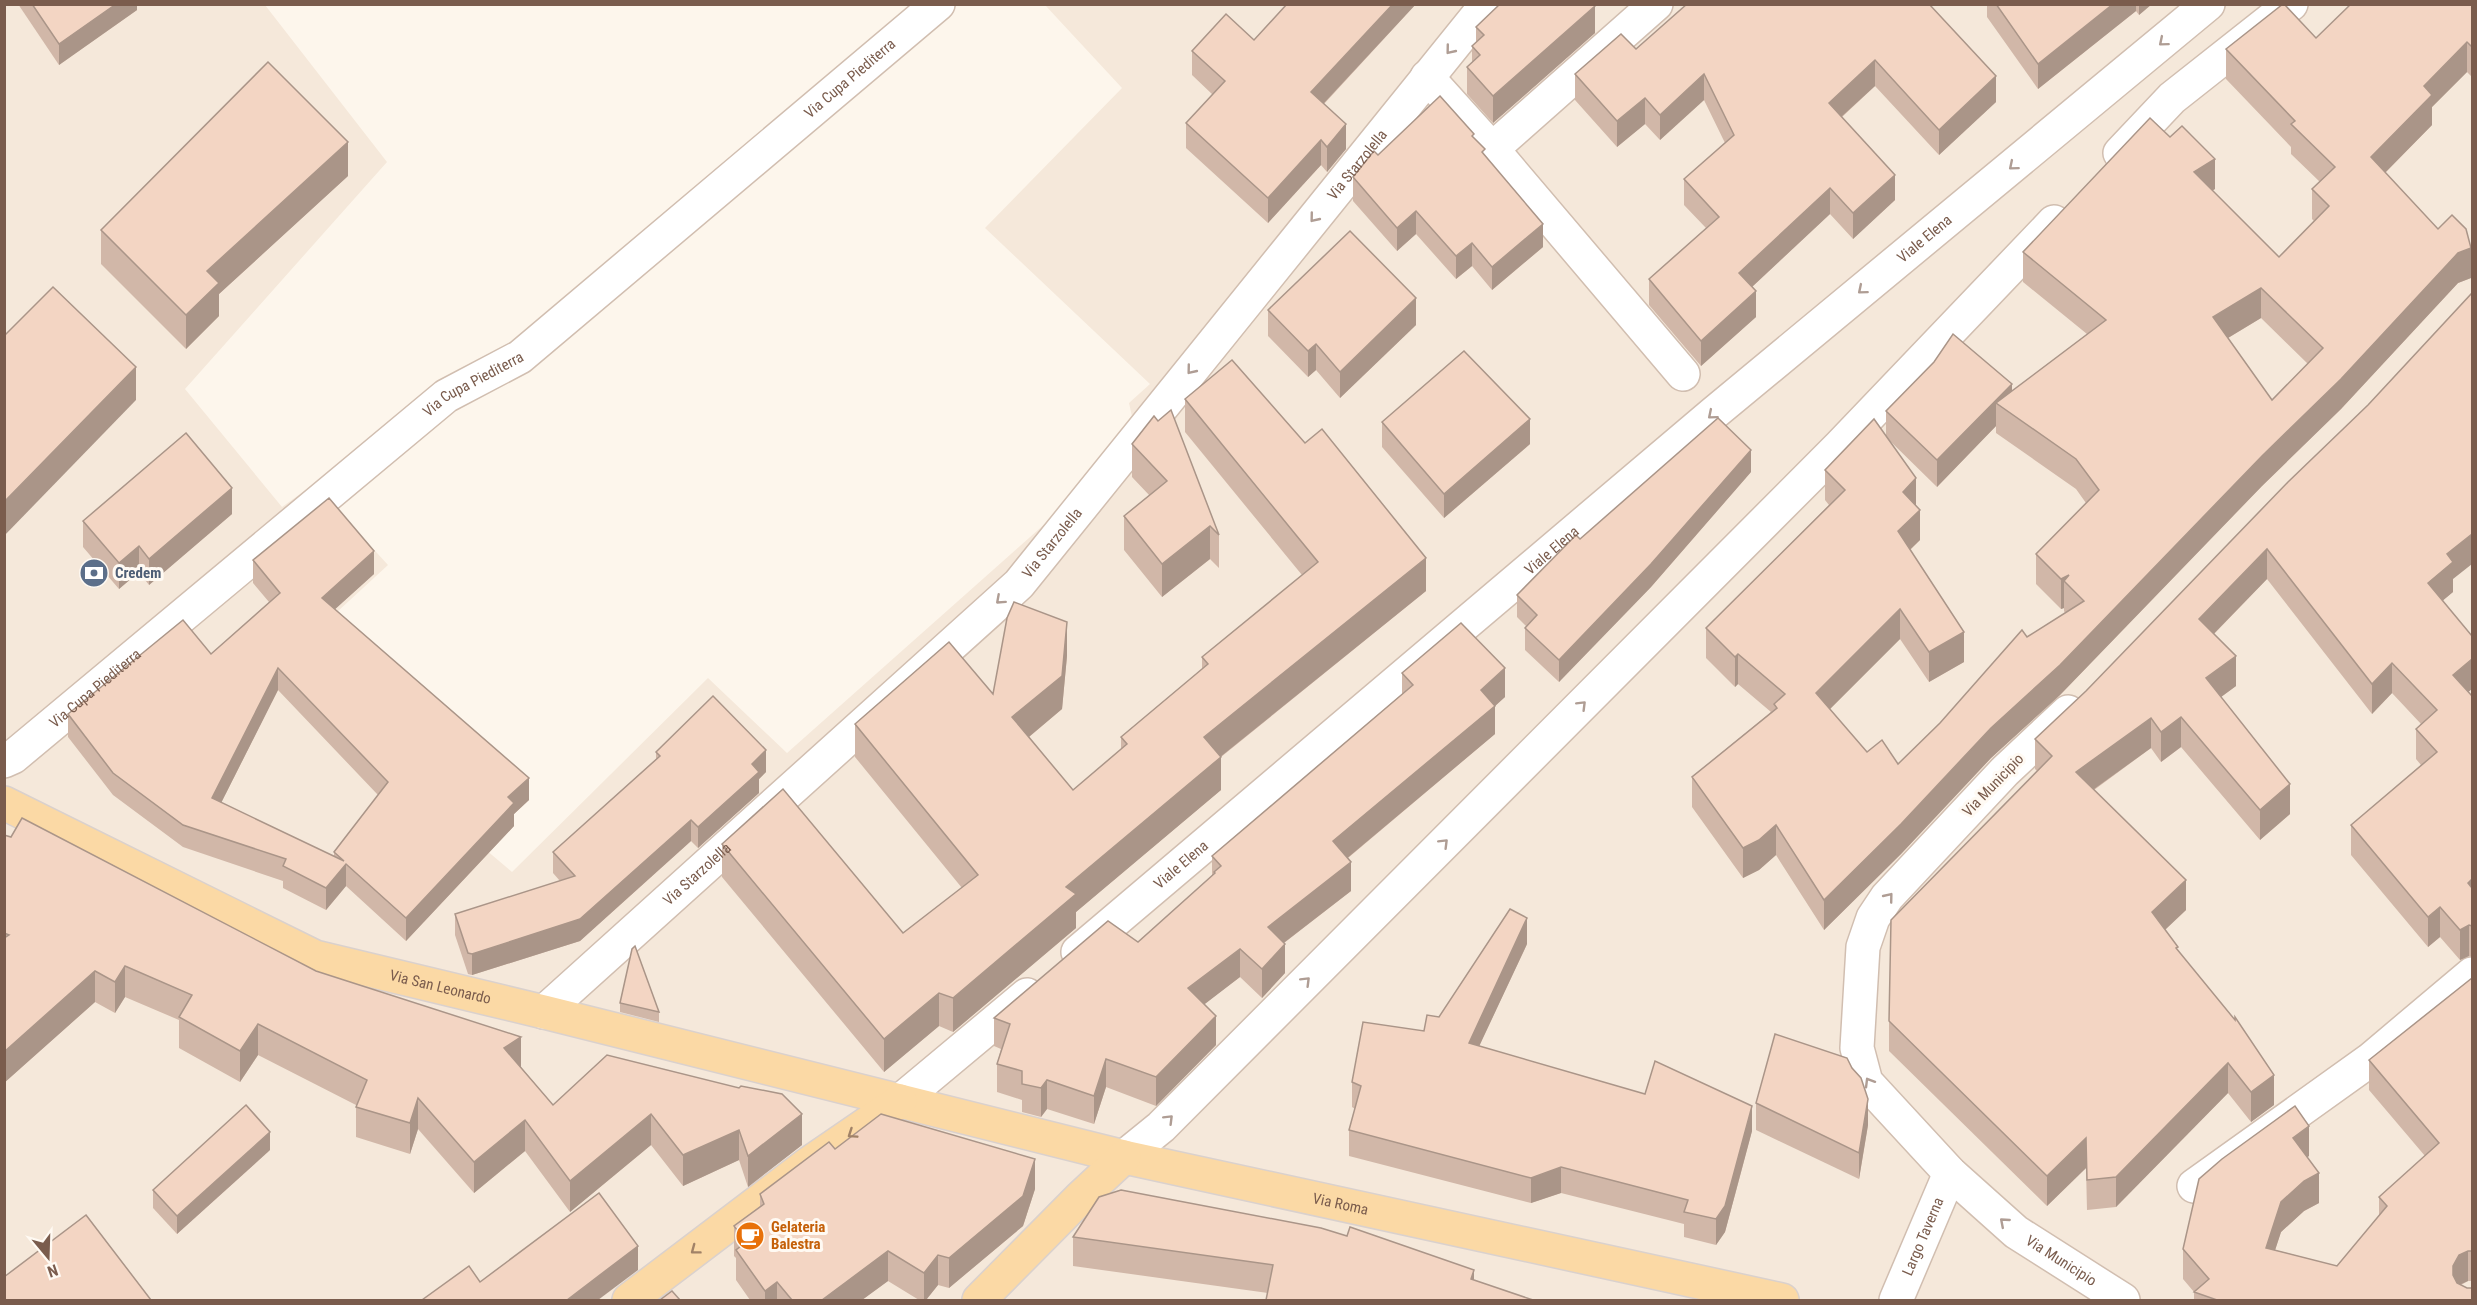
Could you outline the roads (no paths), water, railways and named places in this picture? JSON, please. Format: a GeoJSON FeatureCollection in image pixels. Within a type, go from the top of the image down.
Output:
{"type":"FeatureCollection","features":[{"type":"Feature","properties":{"kind":"main road","name":"Via San Leonardo"},"geometry":{"type":"LineString","coordinates":[[4,803],[315,957],[544,1011],[900,1101]]}},
{"type":"Feature","properties":{"kind":"main road","name":"Via Roma"},"geometry":{"type":"LineString","coordinates":[[900,1101],[1124,1157],[1782,1300]]}},
{"type":"Feature","properties":{"kind":"main road"},"geometry":{"type":"LineString","coordinates":[[629,1300],[811,1162],[900,1101]]}},
{"type":"Feature","properties":{"kind":"main road"},"geometry":{"type":"LineString","coordinates":[[979,1300],[1124,1157]]}},
{"type":"Feature","properties":{"kind":"street","name":"Via Cupa Piediterra"},"geometry":{"type":"LineString","coordinates":[[4,761],[13,757],[446,396],[520,357],[939,4]]}},
{"type":"Feature","properties":{"kind":"street","name":"Via Starzolella"},"geometry":{"type":"LineString","coordinates":[[544,1011],[1019,584],[1487,4]]}},
{"type":"Feature","properties":{"kind":"street"},"geometry":{"type":"LineString","coordinates":[[1492,149],[1656,4]]}},
{"type":"Feature","properties":{"kind":"street","name":"Viale Elena"},"geometry":{"type":"LineString","coordinates":[[900,1101],[1705,421],[2208,4]]}},
{"type":"Feature","properties":{"kind":"street"},"geometry":{"type":"LineString","coordinates":[[2099,175],[2172,98],[2291,4]]}},
{"type":"Feature","properties":{"kind":"street"},"geometry":{"type":"LineString","coordinates":[[1428,77],[1683,374]]}},
{"type":"Feature","properties":{"kind":"street"},"geometry":{"type":"LineString","coordinates":[[1124,1157],[1161,1127],[1832,454],[2075,200]]}},
{"type":"Feature","properties":{"kind":"street","name":"Via Municipio"},"geometry":{"type":"LineString","coordinates":[[2089,691],[2005,771],[1887,897],[1873,918],[1863,947],[1857,1048],[1866,1082],[1950,1173],[2016,1232],[2123,1300]]}},
{"type":"Feature","properties":{"kind":"street"},"geometry":{"type":"LineString","coordinates":[[2194,1186],[2370,1060],[2472,974]]}},
{"type":"Feature","properties":{"kind":"street","name":"Largo Taverna"},"geometry":{"type":"LineString","coordinates":[[1896,1300],[1950,1173]]}},
{"type":"Feature","properties":{"kind":"place","name":"Credem"},"geometry":{"type":"Point","coordinates":[94,573]}},
{"type":"Feature","properties":{"kind":"place","name":"Gelateria Balestra"},"geometry":{"type":"Point","coordinates":[750,1236]}}]}
